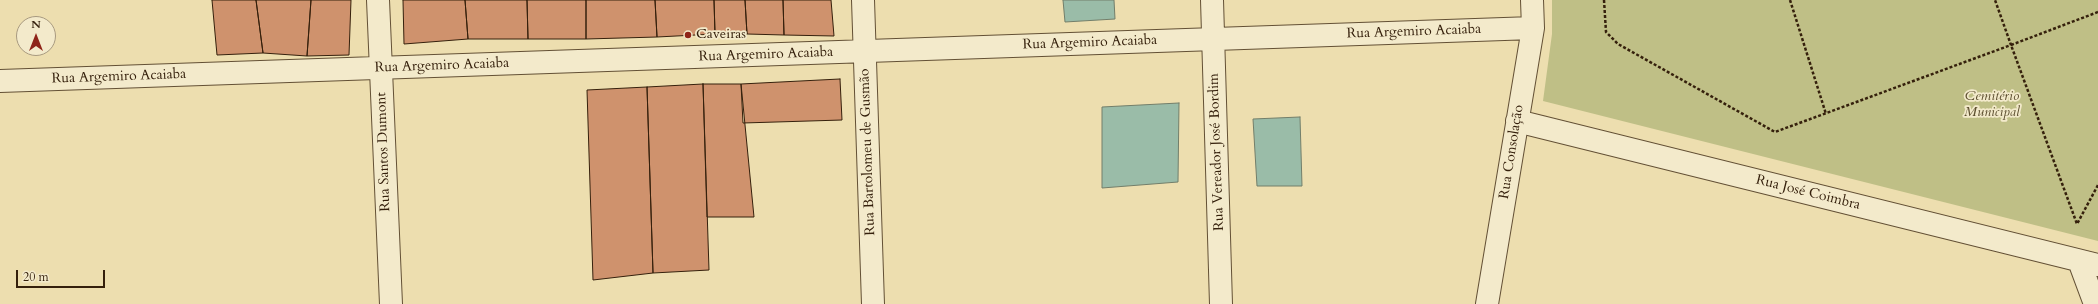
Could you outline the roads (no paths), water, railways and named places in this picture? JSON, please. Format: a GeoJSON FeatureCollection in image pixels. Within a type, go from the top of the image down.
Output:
{"type":"FeatureCollection","features":[{"type":"Feature","properties":{"kind":"street","name":"Rua Santos Dumont"},"geometry":{"type":"LineString","coordinates":[[378,0],[391,304]]}},
{"type":"Feature","properties":{"kind":"street","name":"Rua Bartolomeu de Gusmão"},"geometry":{"type":"LineString","coordinates":[[863,0],[873,304]]}},
{"type":"Feature","properties":{"kind":"street","name":"Rua Vereador José Bordim"},"geometry":{"type":"LineString","coordinates":[[1212,0],[1221,304]]}},
{"type":"Feature","properties":{"kind":"street","name":"Rua Consolação"},"geometry":{"type":"LineString","coordinates":[[1487,304],[1533,28],[1532,0]]}},
{"type":"Feature","properties":{"kind":"street","name":"Rua Argemiro Acaiaba"},"geometry":{"type":"LineString","coordinates":[[0,81],[1533,28]]}},
{"type":"Feature","properties":{"kind":"street","name":"Rua José Coimbra"},"geometry":{"type":"LineString","coordinates":[[1517,121],[2088,263]]}},
{"type":"Feature","properties":{"kind":"street"},"geometry":{"type":"LineString","coordinates":[[2088,263],[2095,304]]}},
{"type":"Feature","properties":{"kind":"place","name":"Caveiras"},"geometry":{"type":"Point","coordinates":[688,35]}},
{"type":"Feature","properties":{"kind":"park label","name":"Cemitério Municipal"},"geometry":{"type":"Point","coordinates":[1992,106]}}]}
